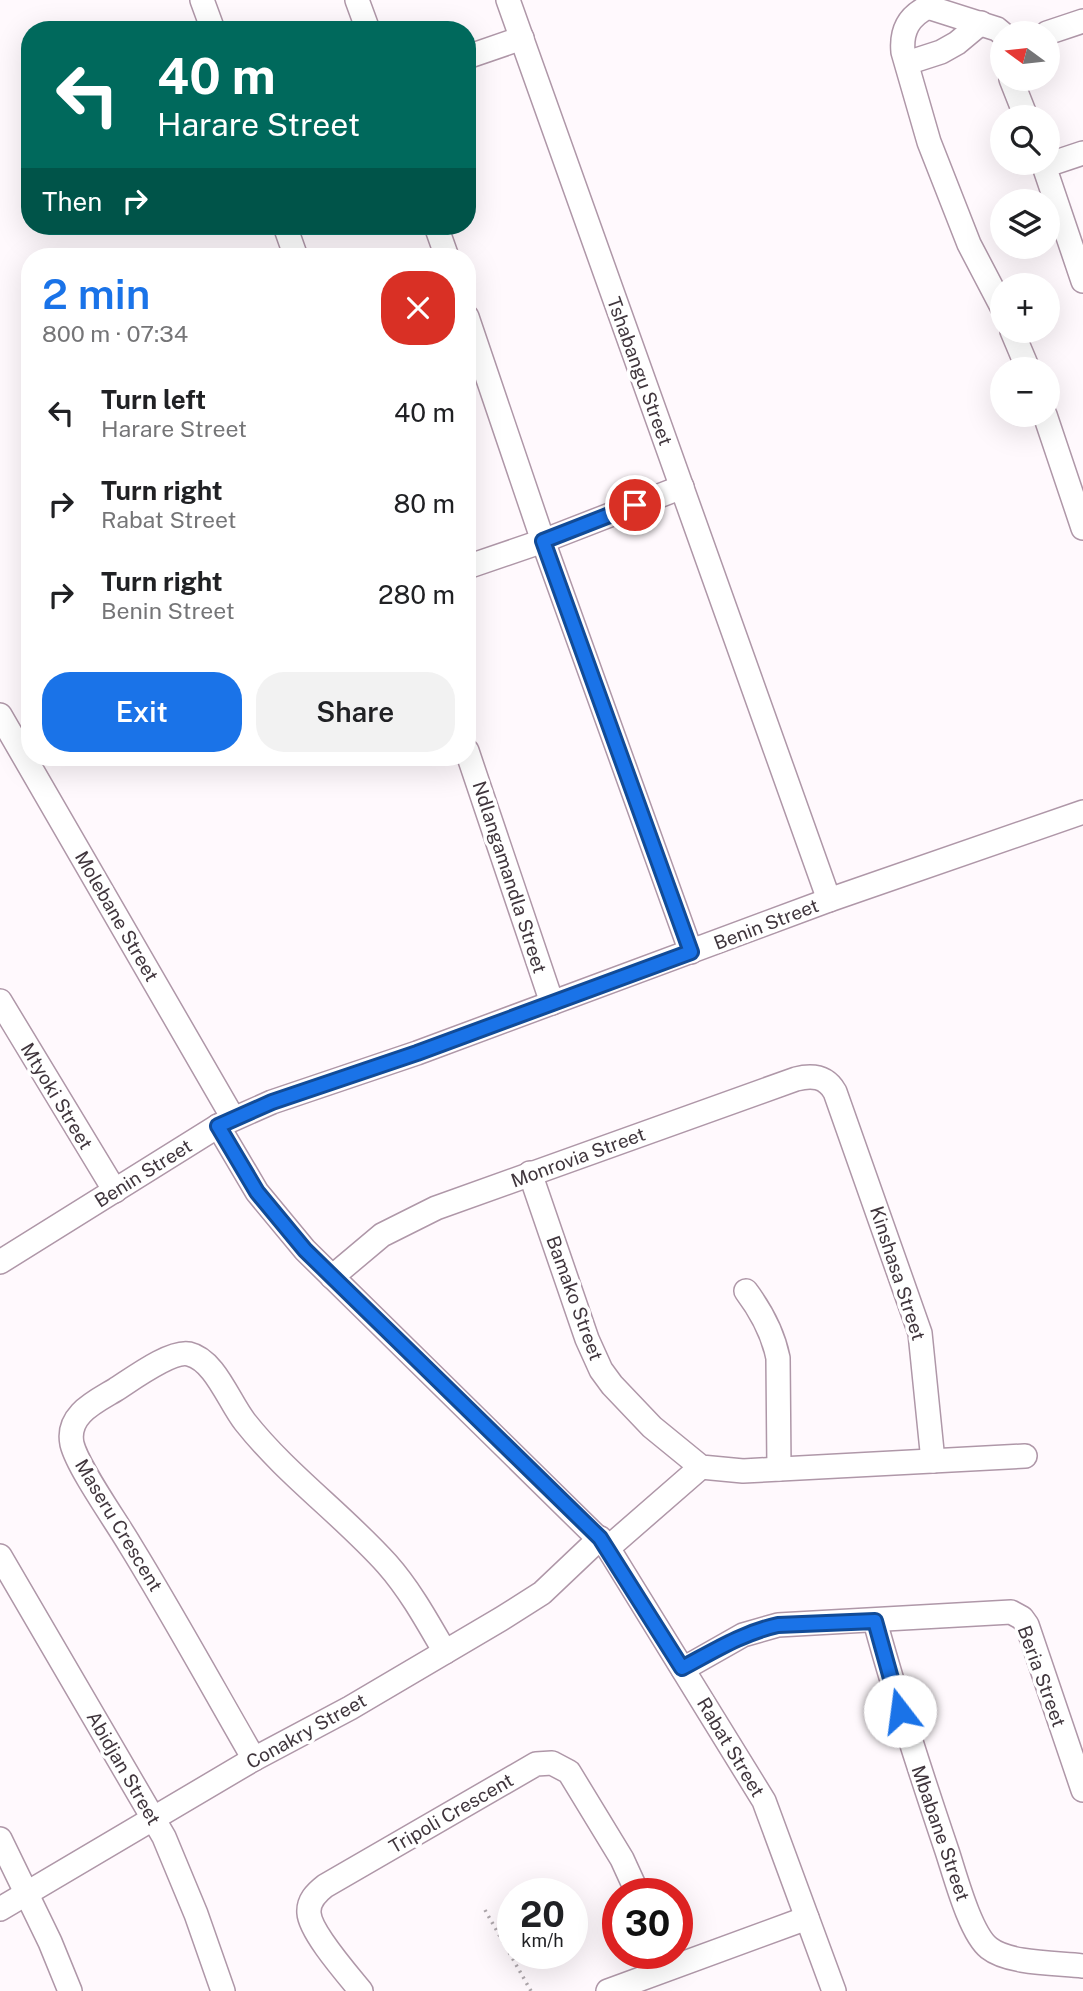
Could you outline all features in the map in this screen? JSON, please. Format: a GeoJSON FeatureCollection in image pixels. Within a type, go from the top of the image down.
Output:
{"type":"FeatureCollection","features":[{"type":"Feature","properties":{"kind":"street"},"geometry":{"type":"LineString","coordinates":[[202,0],[210,21]]}},
{"type":"Feature","properties":{"kind":"street"},"geometry":{"type":"LineString","coordinates":[[358,0],[365,21]]}},
{"type":"Feature","properties":{"kind":"street","name":"Tshabangu Street"},"geometry":{"type":"LineString","coordinates":[[508,0],[829,900]]}},
{"type":"Feature","properties":{"kind":"street"},"geometry":{"type":"LineString","coordinates":[[990,26],[928,7],[916,12],[902,38],[929,142],[969,244],[990,284]]}},
{"type":"Feature","properties":{"kind":"street"},"geometry":{"type":"LineString","coordinates":[[1060,29],[1083,21]]}},
{"type":"Feature","properties":{"kind":"street"},"geometry":{"type":"LineString","coordinates":[[907,63],[941,52],[957,43],[981,23]]}},
{"type":"Feature","properties":{"kind":"street"},"geometry":{"type":"LineString","coordinates":[[476,54],[522,38]]}},
{"type":"Feature","properties":{"kind":"street"},"geometry":{"type":"LineString","coordinates":[[1060,160],[1083,153]]}},
{"type":"Feature","properties":{"kind":"street"},"geometry":{"type":"LineString","coordinates":[[1047,175],[1083,281]]}},
{"type":"Feature","properties":{"kind":"street"},"geometry":{"type":"LineString","coordinates":[[476,344],[543,541],[691,952]]}},
{"type":"Feature","properties":{"kind":"street"},"geometry":{"type":"LineString","coordinates":[[1049,427],[1083,528]]}},
{"type":"Feature","properties":{"kind":"street"},"geometry":{"type":"LineString","coordinates":[[476,564],[682,487]]}},
{"type":"Feature","properties":{"kind":"street","name":"Molebane Street"},"geometry":{"type":"LineString","coordinates":[[0,715],[15,737]]}},
{"type":"Feature","properties":{"kind":"street","name":"Molebane Street"},"geometry":{"type":"LineString","coordinates":[[31,766],[225,1122]]}},
{"type":"Feature","properties":{"kind":"street","name":"Ndlangamandla Street"},"geometry":{"type":"LineString","coordinates":[[472,766],[552,1003]]}},
{"type":"Feature","properties":{"kind":"street","name":"Benin Street"},"geometry":{"type":"LineString","coordinates":[[0,1262],[225,1122],[272,1102],[417,1053],[829,900],[1083,812]]}},
{"type":"Feature","properties":{"kind":"street","name":"Mtyoki Street"},"geometry":{"type":"LineString","coordinates":[[0,1000],[115,1191]]}},
{"type":"Feature","properties":{"kind":"street","name":"Monrovia Street"},"geometry":{"type":"LineString","coordinates":[[332,1277],[395,1227],[436,1208],[796,1079],[821,1078],[829,1082],[835,1092]]}},
{"type":"Feature","properties":{"kind":"street","name":"Kinshasa Street"},"geometry":{"type":"LineString","coordinates":[[835,1092],[920,1333],[933,1461]]}},
{"type":"Feature","properties":{"kind":"street","name":"Rabat Street"},"geometry":{"type":"LineString","coordinates":[[225,1122],[257,1192],[282,1224],[332,1277],[604,1543],[764,1801],[834,1991]]}},
{"type":"Feature","properties":{"kind":"street","name":"Bamako Street"},"geometry":{"type":"LineString","coordinates":[[530,1174],[587,1339],[601,1370],[652,1427],[701,1467]]}},
{"type":"Feature","properties":{"kind":"street"},"geometry":{"type":"LineString","coordinates":[[746,1291],[759,1308],[775,1341],[778,1358],[779,1469]]}},
{"type":"Feature","properties":{"kind":"street","name":"Maseru Crescent"},"geometry":{"type":"LineString","coordinates":[[254,1759],[72,1443],[74,1424],[84,1409],[170,1357],[187,1353],[205,1361],[237,1411],[263,1443],[386,1563],[414,1599],[445,1652]]}},
{"type":"Feature","properties":{"kind":"street"},"geometry":{"type":"LineString","coordinates":[[604,1543],[701,1467],[743,1471],[1025,1456]]}},
{"type":"Feature","properties":{"kind":"street","name":"Conakry Street"},"geometry":{"type":"LineString","coordinates":[[0,1909],[542,1594],[604,1543]]}},
{"type":"Feature","properties":{"kind":"street","name":"Abidjan Street"},"geometry":{"type":"LineString","coordinates":[[0,1556],[155,1818],[188,1893],[223,1991]]}},
{"type":"Feature","properties":{"kind":"street","name":"Beria Street"},"geometry":{"type":"LineString","coordinates":[[875,1621],[1005,1612],[1016,1614],[1027,1625],[1083,1790]]}},
{"type":"Feature","properties":{"kind":"street"},"geometry":{"type":"LineString","coordinates":[[682,1668],[730,1641],[763,1628],[875,1621]]}},
{"type":"Feature","properties":{"kind":"street","name":"Mbabane Street"},"geometry":{"type":"LineString","coordinates":[[875,1621],[900,1711],[958,1884],[979,1936],[989,1948],[1011,1958],[1083,1966]]}},
{"type":"Feature","properties":{"kind":"street","name":"Tripoli Crescent"},"geometry":{"type":"LineString","coordinates":[[361,1991],[313,1928],[309,1912],[313,1897],[325,1886],[536,1764],[552,1763],[569,1772],[631,1878]]}},
{"type":"Feature","properties":{"kind":"street"},"geometry":{"type":"LineString","coordinates":[[0,1839],[50,1942],[70,1991]]}},
{"type":"Feature","properties":{"kind":"street"},"geometry":{"type":"LineString","coordinates":[[693,1953],[807,1918]]}},
{"type":"Feature","properties":{"kind":"street"},"geometry":{"type":"LineString","coordinates":[[608,1991],[650,1969]]}},
{"type":"Feature","properties":{"kind":"path"},"geometry":{"type":"LineString","coordinates":[[485,1910],[531,1991]]}},
{"type":"Feature","properties":{"kind":"route"},"geometry":{"type":"LineString","coordinates":[[635,505],[543,541],[691,952],[417,1053],[272,1102],[218,1126],[257,1192],[305,1250],[600,1538],[682,1668],[730,1641],[763,1628],[875,1621],[900,1711]]}}]}
